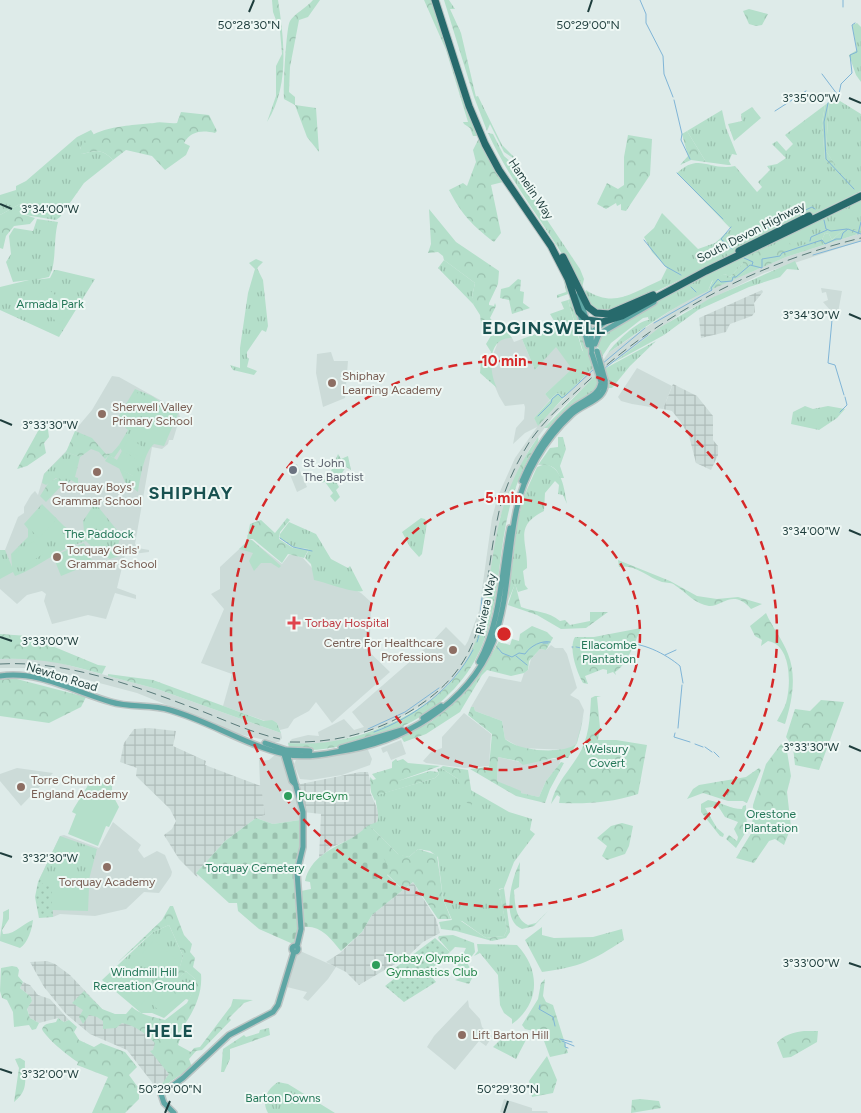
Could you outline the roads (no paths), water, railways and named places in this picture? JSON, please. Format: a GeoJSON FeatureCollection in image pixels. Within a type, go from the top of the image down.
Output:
{"type":"FeatureCollection","features":[{"type":"Feature","properties":{"kind":"highway","name":"Hamelin Way"},"geometry":{"type":"LineString","coordinates":[[435,0],[468,106],[483,139],[500,170],[575,285]]}},
{"type":"Feature","properties":{"kind":"highway","name":"Hamelin Way"},"geometry":{"type":"LineString","coordinates":[[439,0],[478,122],[500,163],[552,239],[569,269]]}},
{"type":"Feature","properties":{"kind":"highway","name":"South Devon Highway"},"geometry":{"type":"LineString","coordinates":[[587,320],[606,321],[628,313],[670,289],[861,191]]}},
{"type":"Feature","properties":{"kind":"highway","name":"South Devon Highway"},"geometry":{"type":"LineString","coordinates":[[569,269],[579,297],[591,310],[603,314],[682,284],[861,196]]}},
{"type":"Feature","properties":{"kind":"highway"},"geometry":{"type":"LineString","coordinates":[[579,297],[579,312],[587,320]]}},
{"type":"Feature","properties":{"kind":"main road","name":"South Devon Highway"},"geometry":{"type":"LineString","coordinates":[[595,344],[599,334],[670,289]]}},
{"type":"Feature","properties":{"kind":"main road","name":"South Devon Highway"},"geometry":{"type":"LineString","coordinates":[[591,333],[606,321],[652,296]]}},
{"type":"Feature","properties":{"kind":"main road"},"geometry":{"type":"LineString","coordinates":[[579,297],[595,344],[594,353]]}},
{"type":"Feature","properties":{"kind":"main road"},"geometry":{"type":"LineString","coordinates":[[579,312],[603,381],[603,390]]}},
{"type":"Feature","properties":{"kind":"main road"},"geometry":{"type":"LineString","coordinates":[[591,333],[594,353]]}},
{"type":"Feature","properties":{"kind":"main road","name":"Riviera Way"},"geometry":{"type":"LineString","coordinates":[[285,752],[301,755],[352,750],[396,736],[434,715],[464,689],[480,668],[498,626],[516,511],[522,490],[535,463],[556,431],[577,410],[597,399],[603,390]]}},
{"type":"Feature","properties":{"kind":"main road","name":"Riviera Way"},"geometry":{"type":"LineString","coordinates":[[285,752],[343,748],[387,736],[411,725],[432,712],[460,688],[477,665],[490,635],[497,610],[513,509],[526,472],[551,430],[573,408],[603,390]]}},
{"type":"Feature","properties":{"kind":"main road"},"geometry":{"type":"LineString","coordinates":[[548,438],[556,431]]}},
{"type":"Feature","properties":{"kind":"main road","name":"Riviera Way"},"geometry":{"type":"LineString","coordinates":[[506,610],[504,604],[510,552]]}},
{"type":"Feature","properties":{"kind":"main road","name":"Newton Road"},"geometry":{"type":"LineString","coordinates":[[0,676],[19,674],[118,704],[171,710],[240,738]]}},
{"type":"Feature","properties":{"kind":"main road"},"geometry":{"type":"LineString","coordinates":[[377,750],[379,745],[396,736]]}},
{"type":"Feature","properties":{"kind":"main road"},"geometry":{"type":"LineString","coordinates":[[240,738],[285,752]]}},
{"type":"Feature","properties":{"kind":"main road"},"geometry":{"type":"LineString","coordinates":[[174,1113],[164,1103],[161,1094],[183,1078],[228,1035],[273,1012],[278,1005],[294,952],[298,950],[297,946],[301,928],[297,872],[303,847],[304,820],[301,798],[292,765],[285,752],[270,745],[240,738]]}},
{"type":"Feature","properties":{"kind":"main road"},"geometry":{"type":"LineString","coordinates":[[270,745],[282,742]]}},
{"type":"Feature","properties":{"kind":"main road"},"geometry":{"type":"LineString","coordinates":[[285,752],[292,781],[296,785]]}},
{"type":"Feature","properties":{"kind":"main road"},"geometry":{"type":"LineString","coordinates":[[292,765],[301,755]]}},
{"type":"Feature","properties":{"kind":"waterway"},"geometry":{"type":"LineString","coordinates":[[640,0],[646,14],[646,23],[663,56],[664,74],[673,97]]}},
{"type":"Feature","properties":{"kind":"waterway"},"geometry":{"type":"LineString","coordinates":[[843,0],[843,7]]}},
{"type":"Feature","properties":{"kind":"waterway"},"geometry":{"type":"LineString","coordinates":[[839,94],[841,84],[852,73],[850,55],[857,52],[852,25],[855,23]]}},
{"type":"Feature","properties":{"kind":"waterway"},"geometry":{"type":"LineString","coordinates":[[822,74],[837,94]]}},
{"type":"Feature","properties":{"kind":"waterway"},"geometry":{"type":"LineString","coordinates":[[775,111],[806,91]]}},
{"type":"Feature","properties":{"kind":"waterway"},"geometry":{"type":"LineString","coordinates":[[674,100],[682,134],[681,140],[690,159]]}},
{"type":"Feature","properties":{"kind":"waterway"},"geometry":{"type":"LineString","coordinates":[[828,103],[824,122],[826,159],[854,189]]}},
{"type":"Feature","properties":{"kind":"waterway"},"geometry":{"type":"LineString","coordinates":[[677,173],[723,219]]}},
{"type":"Feature","properties":{"kind":"waterway"},"geometry":{"type":"LineString","coordinates":[[763,230],[812,207],[815,209]]}},
{"type":"Feature","properties":{"kind":"waterway"},"geometry":{"type":"LineString","coordinates":[[824,220],[826,229],[831,231],[847,229]]}},
{"type":"Feature","properties":{"kind":"waterway"},"geometry":{"type":"LineString","coordinates":[[858,234],[861,222]]}},
{"type":"Feature","properties":{"kind":"waterway"},"geometry":{"type":"LineString","coordinates":[[731,227],[721,239],[732,249]]}},
{"type":"Feature","properties":{"kind":"waterway"},"geometry":{"type":"LineString","coordinates":[[654,323],[712,290],[711,288],[718,279],[721,282],[732,281],[733,277],[736,277],[750,265],[762,268],[762,259],[780,256],[782,253],[822,240],[825,244],[841,239],[843,233],[848,229],[861,234]]}},
{"type":"Feature","properties":{"kind":"waterway"},"geometry":{"type":"LineString","coordinates":[[810,241],[811,237],[827,230]]}},
{"type":"Feature","properties":{"kind":"waterway"},"geometry":{"type":"LineString","coordinates":[[644,240],[665,266],[681,275]]}},
{"type":"Feature","properties":{"kind":"waterway"},"geometry":{"type":"LineString","coordinates":[[813,255],[861,241]]}},
{"type":"Feature","properties":{"kind":"waterway"},"geometry":{"type":"LineString","coordinates":[[744,258],[753,262],[752,265]]}},
{"type":"Feature","properties":{"kind":"waterway"},"geometry":{"type":"LineString","coordinates":[[691,287],[696,292]]}},
{"type":"Feature","properties":{"kind":"waterway"},"geometry":{"type":"LineString","coordinates":[[832,320],[828,363],[835,365],[844,395]]}},
{"type":"Feature","properties":{"kind":"waterway"},"geometry":{"type":"LineString","coordinates":[[602,364],[645,328]]}},
{"type":"Feature","properties":{"kind":"waterway"},"geometry":{"type":"LineString","coordinates":[[605,368],[648,335]]}},
{"type":"Feature","properties":{"kind":"waterway"},"geometry":{"type":"LineString","coordinates":[[538,416],[551,403],[552,399],[558,394],[562,398],[565,396],[594,369]]}},
{"type":"Feature","properties":{"kind":"waterway"},"geometry":{"type":"LineString","coordinates":[[840,412],[847,405],[845,397]]}},
{"type":"Feature","properties":{"kind":"waterway"},"geometry":{"type":"LineString","coordinates":[[280,538],[293,547],[312,551]]}},
{"type":"Feature","properties":{"kind":"waterway"},"geometry":{"type":"LineString","coordinates":[[480,618],[482,598]]}},
{"type":"Feature","properties":{"kind":"waterway"},"geometry":{"type":"LineString","coordinates":[[477,642],[484,620]]}},
{"type":"Feature","properties":{"kind":"waterway"},"geometry":{"type":"LineString","coordinates":[[498,648],[502,653],[512,657],[519,653],[525,654],[530,648],[540,643],[550,642]]}},
{"type":"Feature","properties":{"kind":"waterway"},"geometry":{"type":"LineString","coordinates":[[543,643],[548,643]]}},
{"type":"Feature","properties":{"kind":"waterway"},"geometry":{"type":"LineString","coordinates":[[576,647],[593,648],[622,644],[645,646],[661,653],[680,666],[683,683]]}},
{"type":"Feature","properties":{"kind":"waterway"},"geometry":{"type":"LineString","coordinates":[[374,732],[404,718],[431,700],[454,677],[473,650]]}},
{"type":"Feature","properties":{"kind":"waterway"},"geometry":{"type":"LineString","coordinates":[[665,655],[676,650]]}},
{"type":"Feature","properties":{"kind":"waterway"},"geometry":{"type":"LineString","coordinates":[[516,656],[527,665]]}},
{"type":"Feature","properties":{"kind":"waterway"},"geometry":{"type":"LineString","coordinates":[[678,728],[682,685]]}},
{"type":"Feature","properties":{"kind":"waterway"},"geometry":{"type":"LineString","coordinates":[[368,729],[405,712],[439,688]]}},
{"type":"Feature","properties":{"kind":"waterway"},"geometry":{"type":"LineString","coordinates":[[675,733],[674,737],[690,742]]}},
{"type":"Feature","properties":{"kind":"waterway"},"geometry":{"type":"LineString","coordinates":[[695,744],[703,747]]}},
{"type":"Feature","properties":{"kind":"waterway"},"geometry":{"type":"LineString","coordinates":[[705,747],[712,752]]}},
{"type":"Feature","properties":{"kind":"waterway"},"geometry":{"type":"LineString","coordinates":[[714,752],[719,757]]}},
{"type":"Feature","properties":{"kind":"waterway"},"geometry":{"type":"LineString","coordinates":[[540,1005],[539,1009],[553,1017],[555,1026]]}},
{"type":"Feature","properties":{"kind":"waterway"},"geometry":{"type":"LineString","coordinates":[[560,1039],[572,1042]]}},
{"type":"Feature","properties":{"kind":"waterway"},"geometry":{"type":"LineString","coordinates":[[562,1041],[574,1046]]}},
{"type":"Feature","properties":{"kind":"waterway"},"geometry":{"type":"LineString","coordinates":[[565,1043],[565,1047],[568,1048]]}},
{"type":"Feature","properties":{"kind":"railway"},"geometry":{"type":"LineString","coordinates":[[290,742],[336,739],[381,726],[409,712],[436,693],[455,673],[469,651],[478,629],[484,605],[499,511],[514,469],[530,441],[543,425],[588,381],[649,333],[715,293],[786,261],[823,248],[861,238]]}},
{"type":"Feature","properties":{"kind":"railway"},"geometry":{"type":"LineString","coordinates":[[0,664],[52,666],[78,671],[130,685],[270,737],[280,739]]}},
{"type":"Feature","properties":{"kind":"place","name":"Shiphay Learning Academy"},"geometry":{"type":"Point","coordinates":[332,383]}},
{"type":"Feature","properties":{"kind":"place","name":"Sherwell Valley Primary School"},"geometry":{"type":"Point","coordinates":[102,414]}},
{"type":"Feature","properties":{"kind":"place","name":"St John The Baptist"},"geometry":{"type":"Point","coordinates":[293,470]}},
{"type":"Feature","properties":{"kind":"place","name":"Torquay Boys' Grammar School"},"geometry":{"type":"Point","coordinates":[97,472]}},
{"type":"Feature","properties":{"kind":"place","name":"Torquay Girls' Grammar School"},"geometry":{"type":"Point","coordinates":[57,557]}},
{"type":"Feature","properties":{"kind":"place","name":"Torbay Hospital"},"geometry":{"type":"Point","coordinates":[294,623]}},
{"type":"Feature","properties":{"kind":"place","name":"Centre For Healthcare Professions"},"geometry":{"type":"Point","coordinates":[453,650]}},
{"type":"Feature","properties":{"kind":"place","name":"Torre Church of England Academy"},"geometry":{"type":"Point","coordinates":[21,787]}},
{"type":"Feature","properties":{"kind":"place","name":"PureGym"},"geometry":{"type":"Point","coordinates":[288,796]}},
{"type":"Feature","properties":{"kind":"place","name":"Torquay Academy"},"geometry":{"type":"Point","coordinates":[107,867]}},
{"type":"Feature","properties":{"kind":"place","name":"Torbay Olympic Gymnastics Club"},"geometry":{"type":"Point","coordinates":[376,965]}},
{"type":"Feature","properties":{"kind":"place","name":"Lift Barton Hill"},"geometry":{"type":"Point","coordinates":[462,1035]}},
{"type":"Feature","properties":{"kind":"district","name":"EDGINSWELL"},"geometry":{"type":"Point","coordinates":[544,328]}},
{"type":"Feature","properties":{"kind":"district","name":"SHIPHAY"},"geometry":{"type":"Point","coordinates":[191,493]}},
{"type":"Feature","properties":{"kind":"district","name":"HELE"},"geometry":{"type":"Point","coordinates":[170,1031]}},
{"type":"Feature","properties":{"kind":"park label","name":"Armada Park"},"geometry":{"type":"Point","coordinates":[50,304]}},
{"type":"Feature","properties":{"kind":"park label","name":"The Paddock"},"geometry":{"type":"Point","coordinates":[99,534]}},
{"type":"Feature","properties":{"kind":"park label","name":"Ellacombe Plantation"},"geometry":{"type":"Point","coordinates":[609,652]}},
{"type":"Feature","properties":{"kind":"park label","name":"Welsury Covert"},"geometry":{"type":"Point","coordinates":[607,756]}},
{"type":"Feature","properties":{"kind":"park label","name":"Orestone Plantation"},"geometry":{"type":"Point","coordinates":[771,821]}},
{"type":"Feature","properties":{"kind":"park label","name":"Torquay Cemetery"},"geometry":{"type":"Point","coordinates":[255,868]}},
{"type":"Feature","properties":{"kind":"park label","name":"Windmill Hill Recreation Ground"},"geometry":{"type":"Point","coordinates":[144,979]}},
{"type":"Feature","properties":{"kind":"park label","name":"Barton Downs"},"geometry":{"type":"Point","coordinates":[283,1098]}}]}
